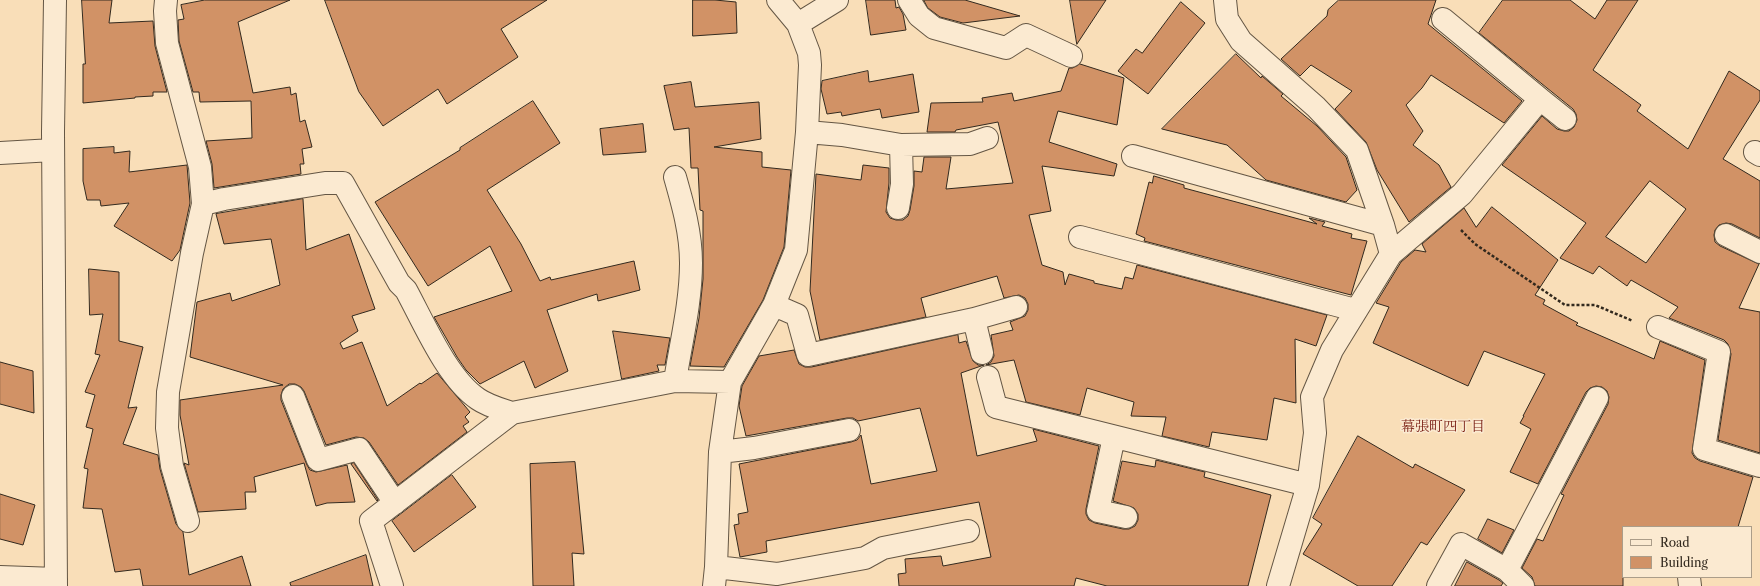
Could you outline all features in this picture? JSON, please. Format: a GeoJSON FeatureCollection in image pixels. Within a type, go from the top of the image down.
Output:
{"type":"FeatureCollection","features":[{"type":"Feature","properties":{"kind":"street"},"geometry":{"type":"LineString","coordinates":[[0,577],[56,582],[53,150],[55,0]]}},
{"type":"Feature","properties":{"kind":"street"},"geometry":{"type":"LineString","coordinates":[[166,0],[165,11],[167,43],[200,167],[203,204],[192,253],[168,392],[167,428],[172,466],[188,522]]}},
{"type":"Feature","properties":{"kind":"street"},"geometry":{"type":"LineString","coordinates":[[778,0],[798,24],[809,53],[810,65],[807,132],[796,250],[774,305],[730,382],[720,452],[715,576],[777,574],[865,558],[883,548],[968,531]]}},
{"type":"Feature","properties":{"kind":"street"},"geometry":{"type":"LineString","coordinates":[[798,24],[837,0]]}},
{"type":"Feature","properties":{"kind":"street"},"geometry":{"type":"LineString","coordinates":[[909,0],[919,16],[934,28],[1006,48],[1026,36],[1071,56]]}},
{"type":"Feature","properties":{"kind":"street"},"geometry":{"type":"LineString","coordinates":[[1225,0],[1227,19],[1241,41],[1316,107],[1357,150],[1383,225],[1391,254]]}},
{"type":"Feature","properties":{"kind":"street"},"geometry":{"type":"LineString","coordinates":[[1443,19],[1565,119]]}},
{"type":"Feature","properties":{"kind":"street"},"geometry":{"type":"LineString","coordinates":[[1278,586],[1308,485],[1315,433],[1312,397],[1332,350],[1355,310],[1391,254],[1462,194],[1540,100]]}},
{"type":"Feature","properties":{"kind":"street"},"geometry":{"type":"LineString","coordinates":[[807,132],[842,135],[901,145],[970,144],[987,138]]}},
{"type":"Feature","properties":{"kind":"street"},"geometry":{"type":"LineString","coordinates":[[898,208],[902,184],[901,145]]}},
{"type":"Feature","properties":{"kind":"street"},"geometry":{"type":"LineString","coordinates":[[0,152],[53,150]]}},
{"type":"Feature","properties":{"kind":"street"},"geometry":{"type":"LineString","coordinates":[[1133,156],[1383,225]]}},
{"type":"Feature","properties":{"kind":"street"},"geometry":{"type":"LineString","coordinates":[[675,176],[687,219],[691,263],[687,306],[675,381]]}},
{"type":"Feature","properties":{"kind":"street"},"geometry":{"type":"LineString","coordinates":[[203,204],[224,199],[325,183],[343,183],[354,189],[454,377],[476,398],[485,404],[512,413]]}},
{"type":"Feature","properties":{"kind":"street"},"geometry":{"type":"LineString","coordinates":[[1726,235],[1760,252]]}},
{"type":"Feature","properties":{"kind":"street"},"geometry":{"type":"LineString","coordinates":[[1080,237],[1355,310]]}},
{"type":"Feature","properties":{"kind":"street"},"geometry":{"type":"LineString","coordinates":[[774,305],[797,315],[808,355],[974,319],[1016,307]]}},
{"type":"Feature","properties":{"kind":"street"},"geometry":{"type":"LineString","coordinates":[[974,319],[982,352]]}},
{"type":"Feature","properties":{"kind":"street"},"geometry":{"type":"LineString","coordinates":[[1658,327],[1719,352],[1704,449],[1760,466]]}},
{"type":"Feature","properties":{"kind":"street"},"geometry":{"type":"LineString","coordinates":[[988,377],[996,407],[1308,485]]}},
{"type":"Feature","properties":{"kind":"street"},"geometry":{"type":"LineString","coordinates":[[392,586],[371,521],[512,413],[675,381],[730,382]]}},
{"type":"Feature","properties":{"kind":"street"},"geometry":{"type":"LineString","coordinates":[[293,396],[318,460],[359,449],[395,503]]}},
{"type":"Feature","properties":{"kind":"street"},"geometry":{"type":"LineString","coordinates":[[1507,570],[1597,398]]}},
{"type":"Feature","properties":{"kind":"street"},"geometry":{"type":"LineString","coordinates":[[720,452],[754,448],[849,430]]}},
{"type":"Feature","properties":{"kind":"street"},"geometry":{"type":"LineString","coordinates":[[1114,437],[1098,511],[1126,517]]}},
{"type":"Feature","properties":{"kind":"street"},"geometry":{"type":"LineString","coordinates":[[1438,586],[1461,544],[1507,570],[1523,586]]}},
{"type":"Feature","properties":{"kind":"path"},"geometry":{"type":"LineString","coordinates":[[1442,211],[1474,244],[1565,305],[1595,304],[1628,320],[1658,327]]}},
{"type":"Feature","properties":{"kind":"building"},"geometry":{"type":"Polygon","coordinates":[[[82,0],[112,0],[109,23],[153,21],[155,46],[167,92],[153,92],[153,96],[83,103],[83,64],[85,64],[82,0]]]}},
{"type":"Feature","properties":{"kind":"building"},"geometry":{"type":"Polygon","coordinates":[[[205,0],[290,0],[238,22],[253,93],[290,87],[291,95],[296,93],[300,122],[305,120],[312,147],[302,149],[304,164],[300,164],[301,174],[214,188],[212,164],[206,141],[252,138],[251,101],[200,102],[199,92],[193,92],[179,41],[178,20],[184,19],[181,5],[205,0]]]}},
{"type":"Feature","properties":{"kind":"building"},"geometry":{"type":"Polygon","coordinates":[[[325,0],[547,0],[501,29],[518,57],[447,104],[438,89],[383,126],[359,92],[325,0]]]}},
{"type":"Feature","properties":{"kind":"building"},"geometry":{"type":"Polygon","coordinates":[[[693,0],[736,2],[737,33],[693,36],[693,0]]]}},
{"type":"Feature","properties":{"kind":"building"},"geometry":{"type":"Polygon","coordinates":[[[866,0],[895,0],[896,8],[899,7],[903,14],[906,30],[871,35],[866,0]]]}},
{"type":"Feature","properties":{"kind":"building"},"geometry":{"type":"Polygon","coordinates":[[[924,0],[965,0],[1020,16],[963,23],[940,17],[928,8],[924,0]]]}},
{"type":"Feature","properties":{"kind":"building"},"geometry":{"type":"Polygon","coordinates":[[[1070,0],[1106,0],[1077,44],[1070,0]]]}},
{"type":"Feature","properties":{"kind":"building"},"geometry":{"type":"Polygon","coordinates":[[[1339,0],[1436,0],[1428,24],[1522,101],[1504,123],[1431,75],[1422,88],[1406,105],[1423,131],[1413,145],[1439,165],[1451,187],[1409,222],[1377,170],[1366,142],[1335,109],[1352,91],[1311,65],[1300,76],[1281,59],[1327,16],[1328,10],[1339,0]]]}},
{"type":"Feature","properties":{"kind":"building"},"geometry":{"type":"Polygon","coordinates":[[[1503,0],[1570,0],[1595,19],[1607,0],[1638,0],[1593,70],[1641,105],[1637,111],[1688,149],[1729,71],[1760,91],[1760,100],[1723,159],[1760,181],[1760,238],[1732,224],[1726,223],[1719,225],[1715,230],[1714,235],[1715,242],[1720,246],[1759,264],[1739,308],[1760,312],[1760,453],[1718,440],[1731,354],[1728,344],[1724,340],[1669,318],[1678,307],[1631,280],[1627,286],[1599,266],[1593,274],[1560,258],[1586,223],[1502,165],[1542,116],[1557,129],[1569,131],[1574,127],[1577,120],[1576,114],[1573,109],[1479,33],[1503,0]],[[1650,181],[1606,237],[1646,263],[1686,209],[1650,181]]]}},
{"type":"Feature","properties":{"kind":"building"},"geometry":{"type":"Polygon","coordinates":[[[1181,2],[1205,23],[1148,94],[1118,71],[1136,49],[1142,53],[1181,2]]]}},
{"type":"Feature","properties":{"kind":"building"},"geometry":{"type":"Polygon","coordinates":[[[1236,54],[1261,78],[1262,76],[1283,94],[1281,96],[1317,126],[1346,157],[1357,190],[1346,202],[1266,180],[1227,145],[1162,129],[1236,54]]]}},
{"type":"Feature","properties":{"kind":"building"},"geometry":{"type":"Polygon","coordinates":[[[1080,64],[1124,78],[1117,125],[1058,111],[1049,142],[1117,164],[1114,176],[1042,166],[1051,211],[1029,215],[1042,265],[1063,272],[1065,285],[1069,274],[1094,281],[1094,283],[1122,289],[1125,277],[1133,279],[1137,265],[1327,315],[1316,346],[1295,339],[1296,403],[1274,398],[1267,440],[1212,432],[1209,447],[1162,436],[1166,417],[1131,416],[1134,402],[1087,388],[1080,415],[1026,402],[1014,360],[986,365],[991,362],[994,356],[991,335],[1013,330],[1010,322],[1025,316],[1028,310],[1028,304],[1025,298],[1019,295],[1004,298],[997,276],[921,298],[926,317],[820,340],[810,291],[816,174],[861,180],[863,165],[889,168],[886,212],[890,218],[896,220],[903,220],[908,216],[914,186],[914,171],[922,172],[924,157],[951,157],[946,189],[1013,183],[998,122],[956,130],[955,132],[927,132],[931,103],[983,102],[982,98],[1012,93],[1014,101],[1061,91],[1069,68],[1080,64]]]}},
{"type":"Feature","properties":{"kind":"building"},"geometry":{"type":"Polygon","coordinates":[[[868,71],[869,82],[913,74],[919,112],[882,118],[880,109],[842,116],[841,112],[827,114],[821,89],[822,81],[868,71]]]}},
{"type":"Feature","properties":{"kind":"building"},"geometry":{"type":"Polygon","coordinates":[[[691,82],[695,107],[759,102],[761,139],[714,147],[762,152],[762,167],[791,170],[784,247],[763,300],[724,367],[690,366],[699,318],[703,279],[703,211],[700,210],[698,168],[691,168],[689,128],[674,130],[664,86],[691,82]]]}},
{"type":"Feature","properties":{"kind":"building"},"geometry":{"type":"Polygon","coordinates":[[[533,101],[560,143],[487,190],[521,244],[540,281],[550,277],[551,280],[634,261],[640,290],[598,301],[597,294],[547,310],[568,371],[535,388],[524,361],[480,384],[466,370],[457,357],[434,317],[512,291],[490,246],[428,286],[375,202],[460,150],[460,148],[533,101]]]}},
{"type":"Feature","properties":{"kind":"building"},"geometry":{"type":"Polygon","coordinates":[[[643,124],[646,152],[603,155],[600,129],[643,124]]]}},
{"type":"Feature","properties":{"kind":"building"},"geometry":{"type":"Polygon","coordinates":[[[114,147],[114,153],[130,151],[129,172],[187,165],[190,203],[180,250],[172,261],[114,226],[129,203],[101,206],[100,200],[87,200],[83,181],[83,149],[114,147]]]}},
{"type":"Feature","properties":{"kind":"building"},"geometry":{"type":"Polygon","coordinates":[[[1154,176],[1184,185],[1184,188],[1317,224],[1309,218],[1325,222],[1322,226],[1352,234],[1351,238],[1367,241],[1351,295],[1144,241],[1145,238],[1136,234],[1149,182],[1152,183],[1154,176]]]}},
{"type":"Feature","properties":{"kind":"building"},"geometry":{"type":"Polygon","coordinates":[[[303,199],[306,250],[349,234],[375,309],[352,316],[358,331],[340,343],[343,349],[362,342],[387,406],[437,373],[470,412],[465,417],[469,422],[463,426],[467,432],[398,485],[369,442],[364,438],[356,437],[326,445],[304,391],[301,387],[295,384],[289,384],[283,389],[281,400],[307,465],[310,470],[316,472],[347,465],[355,502],[327,503],[316,506],[304,463],[254,477],[256,492],[245,492],[246,509],[198,512],[184,463],[189,465],[180,415],[180,400],[283,385],[190,357],[197,302],[230,293],[232,301],[280,285],[271,239],[224,244],[216,214],[303,199]]]}},
{"type":"Feature","properties":{"kind":"building"},"geometry":{"type":"Polygon","coordinates":[[[1492,207],[1558,260],[1535,295],[1545,300],[1543,304],[1578,323],[1576,325],[1654,359],[1660,341],[1705,360],[1692,453],[1695,458],[1700,461],[1753,477],[1738,526],[1622,526],[1623,586],[1535,586],[1532,577],[1522,568],[1537,539],[1543,541],[1564,495],[1561,494],[1608,404],[1609,397],[1607,391],[1602,387],[1596,386],[1590,388],[1586,392],[1538,484],[1510,472],[1531,429],[1520,423],[1545,374],[1484,351],[1468,386],[1373,343],[1389,307],[1376,303],[1401,262],[1415,250],[1426,252],[1422,244],[1464,208],[1476,227],[1492,207]]]}},
{"type":"Feature","properties":{"kind":"building"},"geometry":{"type":"Polygon","coordinates":[[[89,269],[119,272],[119,341],[143,347],[128,408],[137,407],[123,444],[158,455],[160,469],[176,524],[183,532],[189,575],[242,556],[251,586],[143,586],[140,569],[115,572],[102,509],[83,508],[88,469],[84,468],[93,429],[86,427],[95,395],[85,392],[100,355],[95,354],[103,314],[90,315],[89,269]]]}},
{"type":"Feature","properties":{"kind":"building"},"geometry":{"type":"Polygon","coordinates":[[[613,331],[670,338],[665,365],[657,365],[659,371],[622,379],[613,331]]]}},
{"type":"Feature","properties":{"kind":"building"},"geometry":{"type":"Polygon","coordinates":[[[958,335],[959,343],[966,341],[973,361],[978,365],[984,365],[961,373],[977,456],[1037,441],[1033,429],[1099,446],[1086,509],[1086,514],[1089,520],[1095,523],[1123,529],[1129,529],[1135,526],[1138,520],[1138,514],[1134,508],[1113,501],[1122,461],[1155,467],[1156,460],[1205,472],[1204,477],[1271,495],[1248,586],[1107,586],[1076,578],[1074,586],[899,586],[898,574],[906,573],[905,559],[941,556],[943,566],[991,557],[979,502],[766,541],[767,552],[740,557],[734,525],[739,524],[738,514],[748,512],[739,464],[851,442],[857,440],[861,435],[871,484],[937,471],[920,408],[858,421],[853,418],[847,418],[746,436],[739,406],[742,386],[759,356],[794,350],[799,364],[805,367],[811,367],[958,335]]]}},
{"type":"Feature","properties":{"kind":"building"},"geometry":{"type":"Polygon","coordinates":[[[0,362],[33,371],[34,413],[0,404],[0,362]]]}},
{"type":"Feature","properties":{"kind":"building"},"geometry":{"type":"Polygon","coordinates":[[[1358,436],[1413,468],[1415,464],[1465,490],[1427,545],[1421,542],[1392,586],[1358,586],[1303,554],[1322,524],[1313,518],[1358,436]]]}},
{"type":"Feature","properties":{"kind":"building"},"geometry":{"type":"Polygon","coordinates":[[[575,462],[584,554],[572,553],[574,586],[533,586],[530,464],[575,462]]]}},
{"type":"Feature","properties":{"kind":"building"},"geometry":{"type":"Polygon","coordinates":[[[354,463],[378,500],[377,501],[351,464],[354,463]]]}},
{"type":"Feature","properties":{"kind":"building"},"geometry":{"type":"Polygon","coordinates":[[[452,475],[476,507],[414,552],[392,521],[452,475]]]}},
{"type":"Feature","properties":{"kind":"building"},"geometry":{"type":"Polygon","coordinates":[[[0,494],[35,505],[23,545],[0,539],[0,494]]]}},
{"type":"Feature","properties":{"kind":"building"},"geometry":{"type":"Polygon","coordinates":[[[1488,519],[1514,530],[1502,553],[1478,539],[1488,519]]]}},
{"type":"Feature","properties":{"kind":"building"},"geometry":{"type":"Polygon","coordinates":[[[366,555],[373,586],[291,586],[290,583],[366,555]]]}},
{"type":"Feature","properties":{"kind":"building"},"geometry":{"type":"Polygon","coordinates":[[[1467,562],[1503,583],[1501,586],[1455,586],[1467,562]]]}},
{"type":"Feature","properties":{"kind":"district","name":"幕張町四丁目"},"geometry":{"type":"Point","coordinates":[1443,427]}}]}
